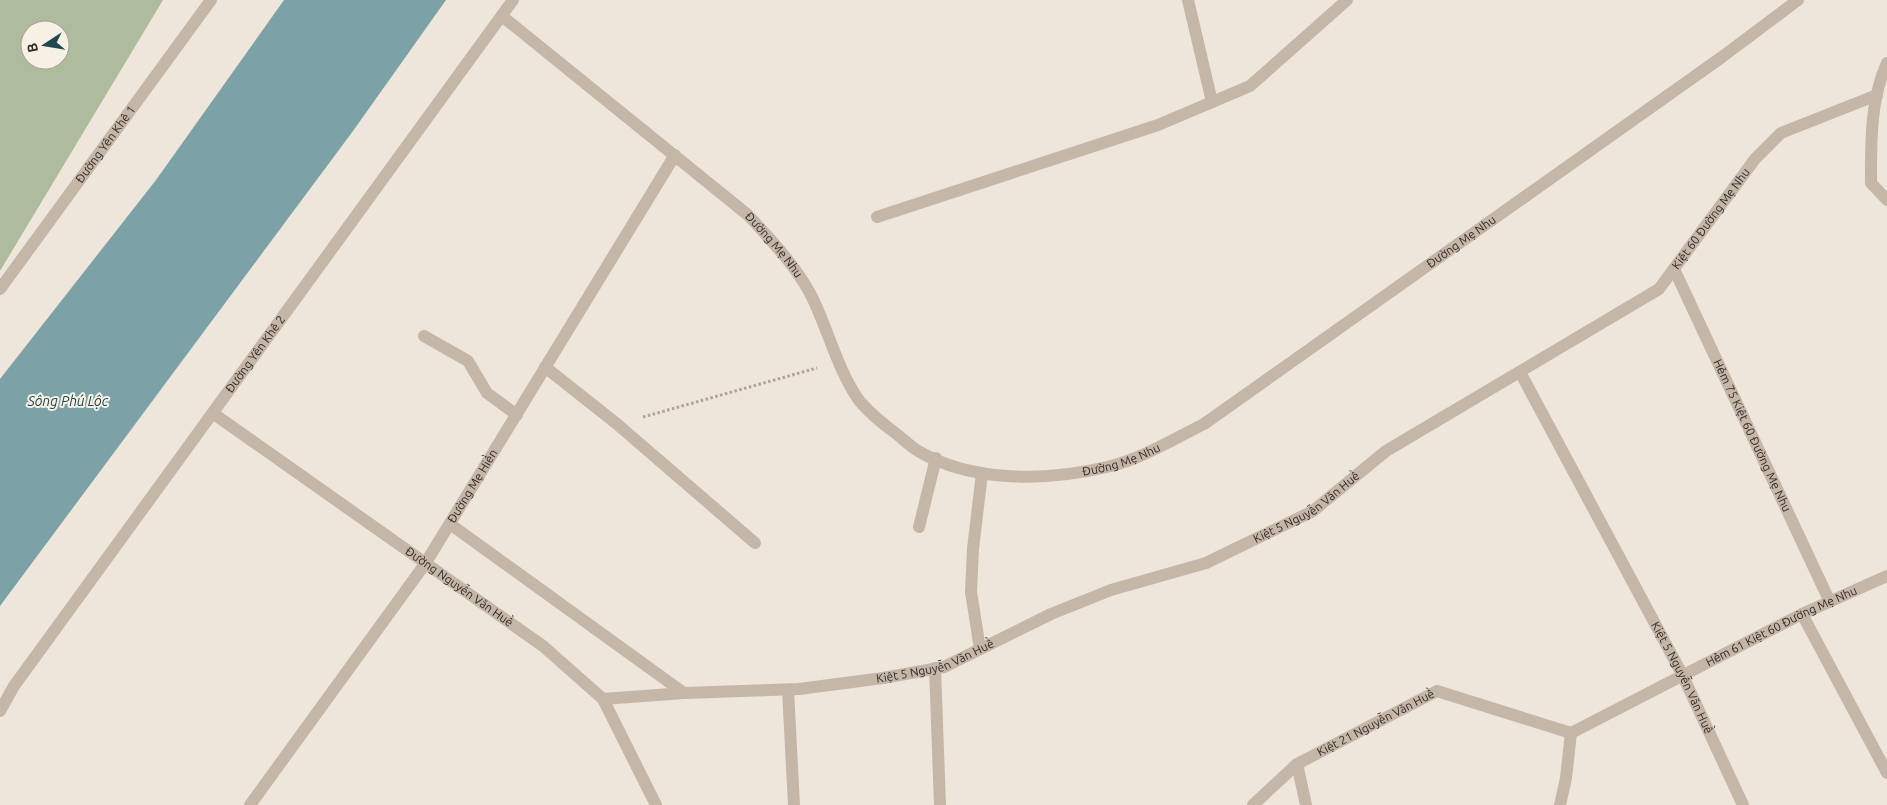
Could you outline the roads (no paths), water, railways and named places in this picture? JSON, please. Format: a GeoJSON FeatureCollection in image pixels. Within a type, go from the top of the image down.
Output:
{"type":"FeatureCollection","features":[{"type":"Feature","properties":{"kind":"street","name":"Đường Yên Khê 1"},"geometry":{"type":"LineString","coordinates":[[0,289],[210,0]]}},
{"type":"Feature","properties":{"kind":"street","name":"Đường Yên Khê 2"},"geometry":{"type":"LineString","coordinates":[[0,711],[14,686],[214,414],[513,0]]}},
{"type":"Feature","properties":{"kind":"street"},"geometry":{"type":"LineString","coordinates":[[1188,0],[1212,102]]}},
{"type":"Feature","properties":{"kind":"street"},"geometry":{"type":"LineString","coordinates":[[877,217],[1158,124],[1250,86],[1347,0]]}},
{"type":"Feature","properties":{"kind":"street","name":"Đường Mẹ Nhu"},"geometry":{"type":"LineString","coordinates":[[502,16],[675,154],[748,215],[783,252],[811,294],[840,362],[859,399],[880,422],[919,451],[936,458],[982,473],[1031,476],[1107,467],[1140,456],[1204,424],[1722,57],[1798,0]]}},
{"type":"Feature","properties":{"kind":"street"},"geometry":{"type":"LineString","coordinates":[[1887,63],[1877,95],[1871,144],[1871,183],[1887,200]]}},
{"type":"Feature","properties":{"kind":"street","name":"Kiệt 60 Đường Mẹ Nhu"},"geometry":{"type":"LineString","coordinates":[[1520,372],[1659,290],[1755,159],[1781,133],[1877,95]]}},
{"type":"Feature","properties":{"kind":"street","name":"Đường Mẹ Hiền"},"geometry":{"type":"LineString","coordinates":[[250,805],[425,564],[675,154]]}},
{"type":"Feature","properties":{"kind":"street","name":"Hẻm 75 Kiệt 60 Đường Mẹ Nhu"},"geometry":{"type":"LineString","coordinates":[[1674,269],[1830,602]]}},
{"type":"Feature","properties":{"kind":"street"},"geometry":{"type":"LineString","coordinates":[[424,336],[468,361],[487,393],[517,415]]}},
{"type":"Feature","properties":{"kind":"street"},"geometry":{"type":"LineString","coordinates":[[545,367],[617,424],[755,543]]}},
{"type":"Feature","properties":{"kind":"street","name":"Kiệt 5 Nguyễn Văn Huề"},"geometry":{"type":"LineString","coordinates":[[603,699],[684,693],[788,690],[883,678],[944,667],[1050,614],[1111,590],[1206,563],[1313,512],[1386,451],[1520,372],[1682,674],[1743,805]]}},
{"type":"Feature","properties":{"kind":"street","name":"Đường Nguyễn Văn Huề"},"geometry":{"type":"LineString","coordinates":[[214,414],[543,646],[603,699],[656,805]]}},
{"type":"Feature","properties":{"kind":"street"},"geometry":{"type":"LineString","coordinates":[[919,526],[936,458]]}},
{"type":"Feature","properties":{"kind":"street"},"geometry":{"type":"LineString","coordinates":[[980,649],[971,592],[973,549],[982,473]]}},
{"type":"Feature","properties":{"kind":"street"},"geometry":{"type":"LineString","coordinates":[[450,524],[684,693]]}},
{"type":"Feature","properties":{"kind":"street","name":"Hẻm 61 Kiệt 60 Đường Mẹ Nhu"},"geometry":{"type":"LineString","coordinates":[[1571,733],[1682,674],[1802,614],[1887,576]]}},
{"type":"Feature","properties":{"kind":"street"},"geometry":{"type":"LineString","coordinates":[[1802,614],[1887,773]]}},
{"type":"Feature","properties":{"kind":"street"},"geometry":{"type":"LineString","coordinates":[[935,668],[940,805]]}},
{"type":"Feature","properties":{"kind":"street"},"geometry":{"type":"LineString","coordinates":[[788,690],[794,805]]}},
{"type":"Feature","properties":{"kind":"street","name":"Kiệt 21 Nguyễn Văn Huề"},"geometry":{"type":"LineString","coordinates":[[1252,805],[1297,764],[1437,691],[1571,733]]}},
{"type":"Feature","properties":{"kind":"street"},"geometry":{"type":"LineString","coordinates":[[1560,805],[1566,778],[1571,733]]}},
{"type":"Feature","properties":{"kind":"street"},"geometry":{"type":"LineString","coordinates":[[1297,764],[1306,805]]}},
{"type":"Feature","properties":{"kind":"water","name":"Sông Phú Lộc"},"geometry":{"type":"Polygon","coordinates":[[[284,0],[446,0],[353,131],[0,606],[0,379],[156,180],[284,0]]]}}]}
